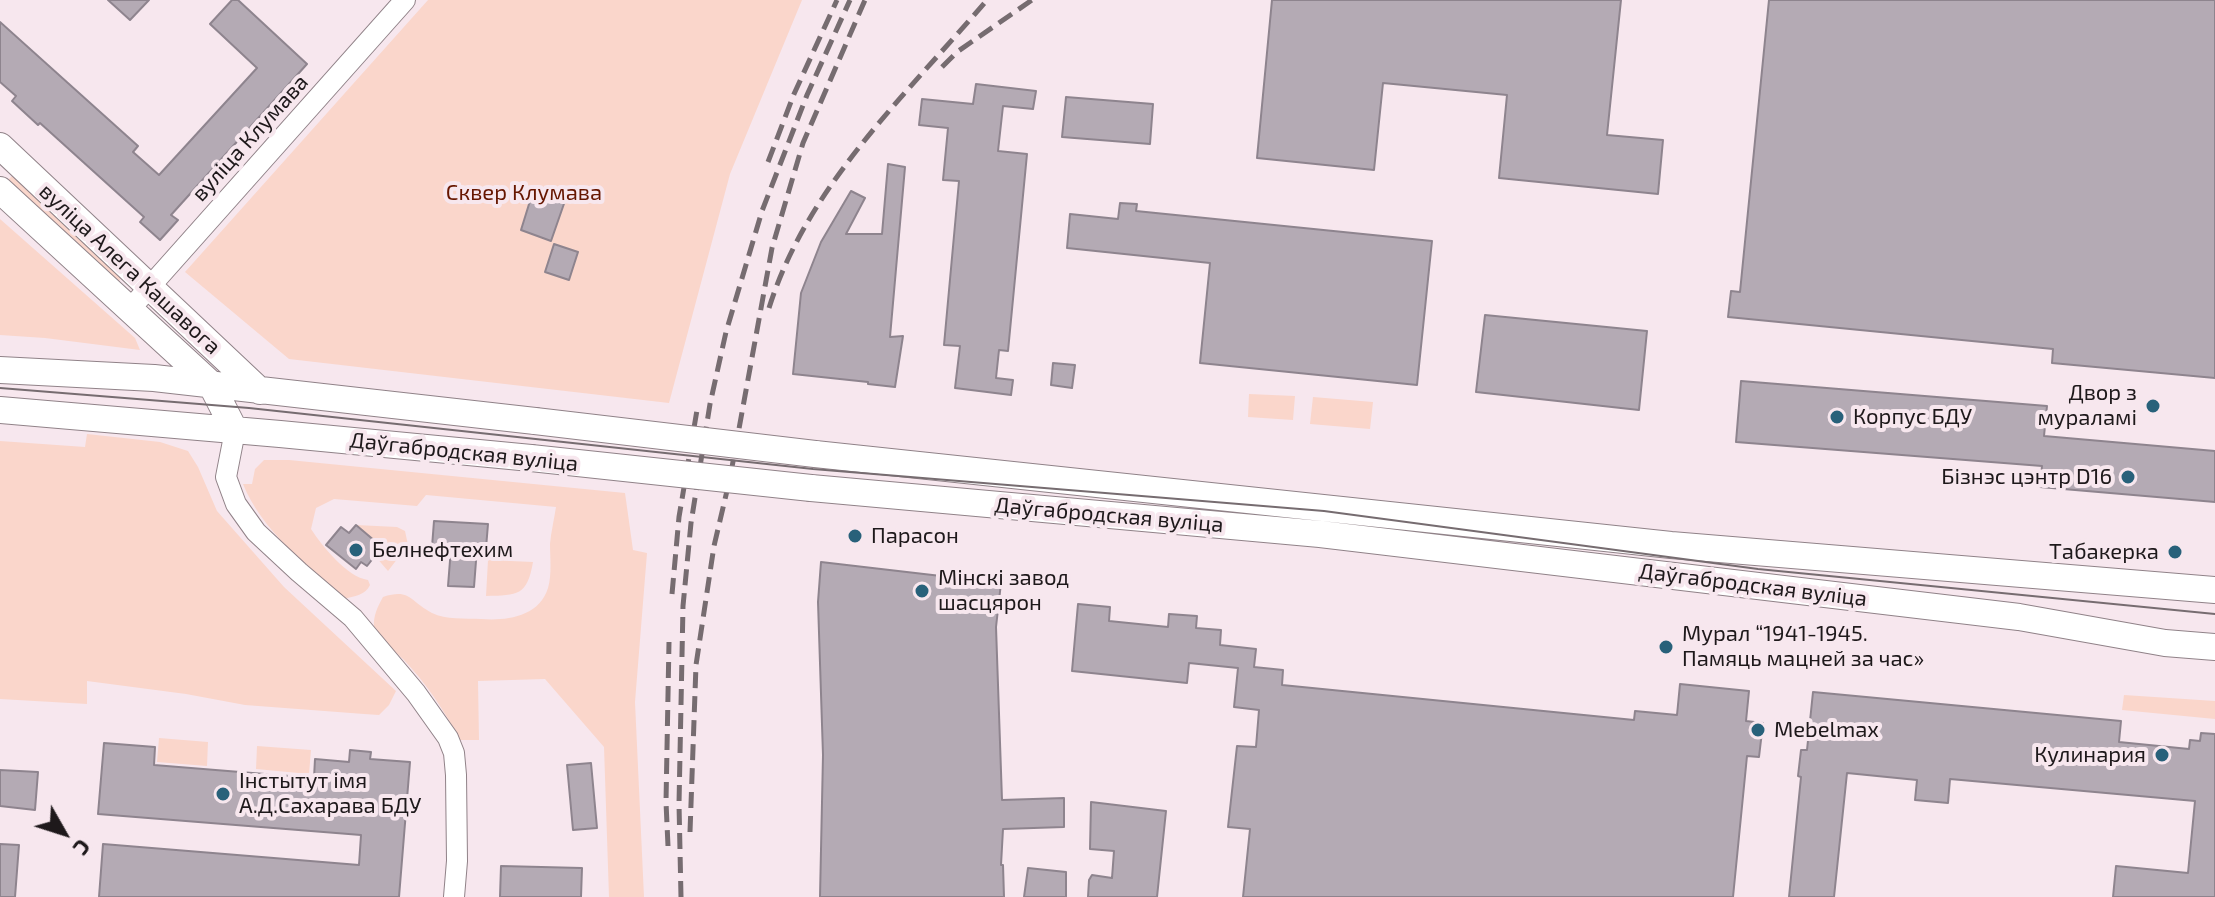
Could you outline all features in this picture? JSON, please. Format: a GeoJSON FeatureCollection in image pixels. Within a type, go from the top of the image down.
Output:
{"type":"FeatureCollection","features":[{"type":"Feature","properties":{"kind":"main road","name":"вуліца Алега Кашавога"},"geometry":{"type":"LineString","coordinates":[[0,146],[260,391]]}},
{"type":"Feature","properties":{"kind":"main road","name":"вуліца Алега Кашавога"},"geometry":{"type":"LineString","coordinates":[[0,190],[211,384],[235,431]]}},
{"type":"Feature","properties":{"kind":"main road","name":"Даўгабродская вуліца"},"geometry":{"type":"LineString","coordinates":[[0,370],[154,378],[815,454],[1671,545],[2215,590]]}},
{"type":"Feature","properties":{"kind":"main road"},"geometry":{"type":"LineString","coordinates":[[235,431],[260,391]]}},
{"type":"Feature","properties":{"kind":"main road","name":"Даўгабродская вуліца"},"geometry":{"type":"LineString","coordinates":[[0,410],[1320,534],[2003,615],[2165,643],[2215,647]]}},
{"type":"Feature","properties":{"kind":"street","name":"вуліца Клумава"},"geometry":{"type":"LineString","coordinates":[[130,309],[405,0]]}},
{"type":"Feature","properties":{"kind":"street"},"geometry":{"type":"LineString","coordinates":[[235,431],[226,477],[236,504],[256,532],[353,618],[416,693],[448,738],[454,753],[456,775],[457,861],[454,897]]}},
{"type":"Feature","properties":{"kind":"green space","name":"Сквер Клумава"},"geometry":{"type":"Polygon","coordinates":[[[428,0],[802,0],[730,174],[669,403],[289,359],[185,272],[428,0]]]}},
{"type":"Feature","properties":{"kind":"green space"},"geometry":{"type":"Polygon","coordinates":[[[13,175],[122,277],[117,284],[7,181],[13,175]]]}},
{"type":"Feature","properties":{"kind":"green space"},"geometry":{"type":"Polygon","coordinates":[[[0,219],[135,338],[140,350],[0,335],[0,219]]]}},
{"type":"Feature","properties":{"kind":"green space"},"geometry":{"type":"Polygon","coordinates":[[[1249,394],[1295,396],[1293,420],[1248,417],[1249,394]]]}},
{"type":"Feature","properties":{"kind":"green space"},"geometry":{"type":"Polygon","coordinates":[[[1313,397],[1373,402],[1370,429],[1310,424],[1313,397]]]}},
{"type":"Feature","properties":{"kind":"green space"},"geometry":{"type":"Polygon","coordinates":[[[87,434],[160,442],[188,451],[217,511],[284,587],[396,691],[389,705],[379,715],[245,705],[87,681],[87,704],[0,699],[0,441],[85,447],[87,434]]]}},
{"type":"Feature","properties":{"kind":"green space"},"geometry":{"type":"Polygon","coordinates":[[[264,460],[625,493],[633,550],[647,553],[635,702],[644,897],[609,897],[604,747],[545,679],[478,681],[479,740],[460,740],[427,687],[375,632],[375,615],[383,597],[399,594],[432,613],[449,618],[501,619],[529,611],[544,598],[548,588],[556,507],[426,495],[417,506],[334,499],[316,508],[311,529],[336,560],[360,578],[368,580],[370,585],[363,593],[344,599],[287,546],[251,501],[243,484],[252,484],[255,469],[264,460]]]}},
{"type":"Feature","properties":{"kind":"green space"},"geometry":{"type":"Polygon","coordinates":[[[356,525],[397,527],[405,531],[408,545],[388,571],[375,556],[382,547],[356,525]]]}},
{"type":"Feature","properties":{"kind":"green space"},"geometry":{"type":"Polygon","coordinates":[[[488,560],[533,562],[528,582],[513,594],[486,596],[488,560]]]}},
{"type":"Feature","properties":{"kind":"green space"},"geometry":{"type":"Polygon","coordinates":[[[2124,695],[2215,701],[2215,719],[2122,710],[2124,695]]]}},
{"type":"Feature","properties":{"kind":"green space"},"geometry":{"type":"Polygon","coordinates":[[[159,738],[208,742],[207,766],[157,762],[159,738]]]}},
{"type":"Feature","properties":{"kind":"green space"},"geometry":{"type":"Polygon","coordinates":[[[257,746],[311,750],[309,774],[256,769],[257,746]]]}},
{"type":"Feature","properties":{"kind":"building"},"geometry":{"type":"Polygon","coordinates":[[[108,0],[149,0],[130,20],[108,0]]]}},
{"type":"Feature","properties":{"kind":"building"},"geometry":{"type":"Polygon","coordinates":[[[232,0],[238,0],[307,64],[171,215],[178,220],[160,240],[140,222],[144,217],[12,101],[16,96],[0,82],[0,22],[138,146],[133,152],[159,175],[257,68],[210,24],[232,0]]]}},
{"type":"Feature","properties":{"kind":"building"},"geometry":{"type":"Polygon","coordinates":[[[1272,0],[1621,0],[1607,135],[1663,140],[1658,194],[1499,178],[1507,95],[1383,83],[1374,170],[1257,158],[1272,0]]]}},
{"type":"Feature","properties":{"kind":"building"},"geometry":{"type":"Polygon","coordinates":[[[1769,0],[2215,0],[2215,378],[2052,363],[2053,349],[1728,317],[1731,291],[1740,292],[1769,0]]]}},
{"type":"Feature","properties":{"kind":"building"},"geometry":{"type":"Polygon","coordinates":[[[976,84],[1036,91],[1033,109],[1003,106],[998,151],[1027,154],[1008,351],[999,350],[996,378],[1013,380],[1011,395],[955,388],[960,346],[944,345],[959,181],[943,180],[948,128],[919,125],[922,99],[973,104],[976,84]]]}},
{"type":"Feature","properties":{"kind":"building"},"geometry":{"type":"Polygon","coordinates":[[[1066,97],[1153,104],[1150,144],[1062,137],[1066,97]]]}},
{"type":"Feature","properties":{"kind":"building"},"geometry":{"type":"Polygon","coordinates":[[[888,164],[905,167],[890,337],[903,336],[895,387],[793,374],[801,293],[821,242],[851,191],[865,198],[846,234],[882,234],[888,164]]]}},
{"type":"Feature","properties":{"kind":"building"},"geometry":{"type":"Polygon","coordinates":[[[534,188],[566,198],[551,241],[521,230],[534,188]]]}},
{"type":"Feature","properties":{"kind":"building"},"geometry":{"type":"Polygon","coordinates":[[[1120,203],[1137,204],[1136,211],[1432,241],[1417,385],[1200,363],[1210,263],[1067,248],[1070,214],[1118,219],[1120,203]]]}},
{"type":"Feature","properties":{"kind":"building"},"geometry":{"type":"Polygon","coordinates":[[[554,244],[578,252],[569,280],[545,272],[554,244]]]}},
{"type":"Feature","properties":{"kind":"building"},"geometry":{"type":"Polygon","coordinates":[[[1485,315],[1647,331],[1639,410],[1476,392],[1485,315]]]}},
{"type":"Feature","properties":{"kind":"building"},"geometry":{"type":"Polygon","coordinates":[[[1053,363],[1075,365],[1072,388],[1051,385],[1053,363]]]}},
{"type":"Feature","properties":{"kind":"building"},"geometry":{"type":"Polygon","coordinates":[[[1741,381],[2047,406],[2044,436],[2215,451],[2215,502],[2040,487],[2042,466],[1736,442],[1741,381]]]}},
{"type":"Feature","properties":{"kind":"building"},"geometry":{"type":"Polygon","coordinates":[[[434,521],[488,524],[486,548],[477,548],[474,587],[448,586],[451,548],[432,547],[434,521]]]}},
{"type":"Feature","properties":{"kind":"building","name":"Белнефтехим"},"geometry":{"type":"Polygon","coordinates":[[[356,525],[382,547],[367,566],[361,562],[356,569],[326,545],[341,527],[349,533],[356,525]]]}},
{"type":"Feature","properties":{"kind":"building"},"geometry":{"type":"Polygon","coordinates":[[[821,562],[1001,583],[996,627],[1002,800],[1064,798],[1064,827],[1003,829],[1001,865],[1004,897],[820,897],[823,755],[818,602],[821,562]]]}},
{"type":"Feature","properties":{"kind":"building"},"geometry":{"type":"Polygon","coordinates":[[[1078,604],[1110,607],[1109,621],[1168,627],[1169,614],[1197,616],[1196,628],[1221,630],[1220,645],[1256,649],[1254,667],[1283,670],[1282,685],[1634,720],[1635,711],[1677,715],[1680,684],[1749,691],[1746,721],[1763,723],[1759,757],[1747,756],[1733,897],[1243,897],[1250,829],[1228,827],[1237,746],[1256,747],[1259,710],[1234,707],[1238,668],[1189,663],[1187,683],[1072,671],[1078,604]]]}},
{"type":"Feature","properties":{"kind":"building"},"geometry":{"type":"Polygon","coordinates":[[[1813,692],[2121,721],[2119,742],[2189,749],[2190,740],[2200,741],[2201,733],[2215,734],[2215,897],[2113,897],[2116,866],[2188,873],[2195,801],[1950,779],[1948,803],[1915,800],[1917,780],[1847,773],[1834,897],[1789,897],[1801,750],[1807,750],[1813,692]]]}},
{"type":"Feature","properties":{"kind":"building"},"geometry":{"type":"Polygon","coordinates":[[[104,743],[155,747],[154,765],[314,778],[315,759],[349,762],[350,750],[371,752],[370,759],[410,762],[399,897],[99,897],[103,844],[359,865],[361,835],[98,814],[104,743]]]}},
{"type":"Feature","properties":{"kind":"building"},"geometry":{"type":"Polygon","coordinates":[[[591,763],[597,828],[573,830],[567,765],[591,763]]]}},
{"type":"Feature","properties":{"kind":"building"},"geometry":{"type":"Polygon","coordinates":[[[0,770],[38,772],[35,810],[0,806],[0,770]]]}},
{"type":"Feature","properties":{"kind":"building"},"geometry":{"type":"Polygon","coordinates":[[[1091,802],[1166,811],[1157,897],[1088,897],[1092,875],[1112,878],[1114,851],[1090,849],[1091,802]]]}},
{"type":"Feature","properties":{"kind":"building"},"geometry":{"type":"Polygon","coordinates":[[[0,844],[19,845],[15,897],[0,897],[0,844]]]}},
{"type":"Feature","properties":{"kind":"building"},"geometry":{"type":"Polygon","coordinates":[[[501,866],[582,868],[581,897],[500,897],[501,866]]]}},
{"type":"Feature","properties":{"kind":"building"},"geometry":{"type":"Polygon","coordinates":[[[1028,868],[1066,872],[1066,897],[1024,897],[1028,868]]]}},
{"type":"Feature","properties":{"kind":"tram line"},"geometry":{"type":"LineString","coordinates":[[0,388],[249,408],[813,469],[1324,511],[1758,569],[2215,614]]}},
{"type":"Feature","properties":{"kind":"railway"},"geometry":{"type":"LineString","coordinates":[[768,162],[794,94],[837,0]]}},
{"type":"Feature","properties":{"kind":"railway"},"geometry":{"type":"LineString","coordinates":[[681,897],[679,804],[683,606],[691,523],[710,404],[726,332],[762,211],[807,95],[850,0]]}},
{"type":"Feature","properties":{"kind":"railway"},"geometry":{"type":"LineString","coordinates":[[690,832],[696,665],[714,546],[730,478],[772,248],[803,143],[865,0]]}},
{"type":"Feature","properties":{"kind":"railway"},"geometry":{"type":"LineString","coordinates":[[769,308],[786,264],[833,182],[892,107],[987,0]]}},
{"type":"Feature","properties":{"kind":"railway"},"geometry":{"type":"LineString","coordinates":[[942,67],[957,52],[1032,0]]}},
{"type":"Feature","properties":{"kind":"railway"},"geometry":{"type":"LineString","coordinates":[[672,594],[679,517],[698,404]]}},
{"type":"Feature","properties":{"kind":"railway"},"geometry":{"type":"LineString","coordinates":[[668,846],[669,642]]}},
{"type":"Feature","properties":{"kind":"place","name":"Двор з мураламі"},"geometry":{"type":"Point","coordinates":[2153,406]}},
{"type":"Feature","properties":{"kind":"place","name":"Корпус БДУ"},"geometry":{"type":"Point","coordinates":[1837,417]}},
{"type":"Feature","properties":{"kind":"place","name":"Бізнэс цэнтр D16"},"geometry":{"type":"Point","coordinates":[2128,477]}},
{"type":"Feature","properties":{"kind":"place","name":"Парасон"},"geometry":{"type":"Point","coordinates":[855,536]}},
{"type":"Feature","properties":{"kind":"place","name":"Белнефтехим"},"geometry":{"type":"Point","coordinates":[356,550]}},
{"type":"Feature","properties":{"kind":"place","name":"Табакерка"},"geometry":{"type":"Point","coordinates":[2175,552]}},
{"type":"Feature","properties":{"kind":"place","name":"Мінскі завод шасцярон"},"geometry":{"type":"Point","coordinates":[922,591]}},
{"type":"Feature","properties":{"kind":"place","name":"Мурал “1941-1945. Памяць мацней за час»"},"geometry":{"type":"Point","coordinates":[1666,647]}},
{"type":"Feature","properties":{"kind":"place","name":"Mebelmax"},"geometry":{"type":"Point","coordinates":[1758,730]}},
{"type":"Feature","properties":{"kind":"place","name":"Кулинария"},"geometry":{"type":"Point","coordinates":[2162,755]}},
{"type":"Feature","properties":{"kind":"place","name":"Інстытут імя А.Д.Сахарава БДУ"},"geometry":{"type":"Point","coordinates":[223,794]}}]}
